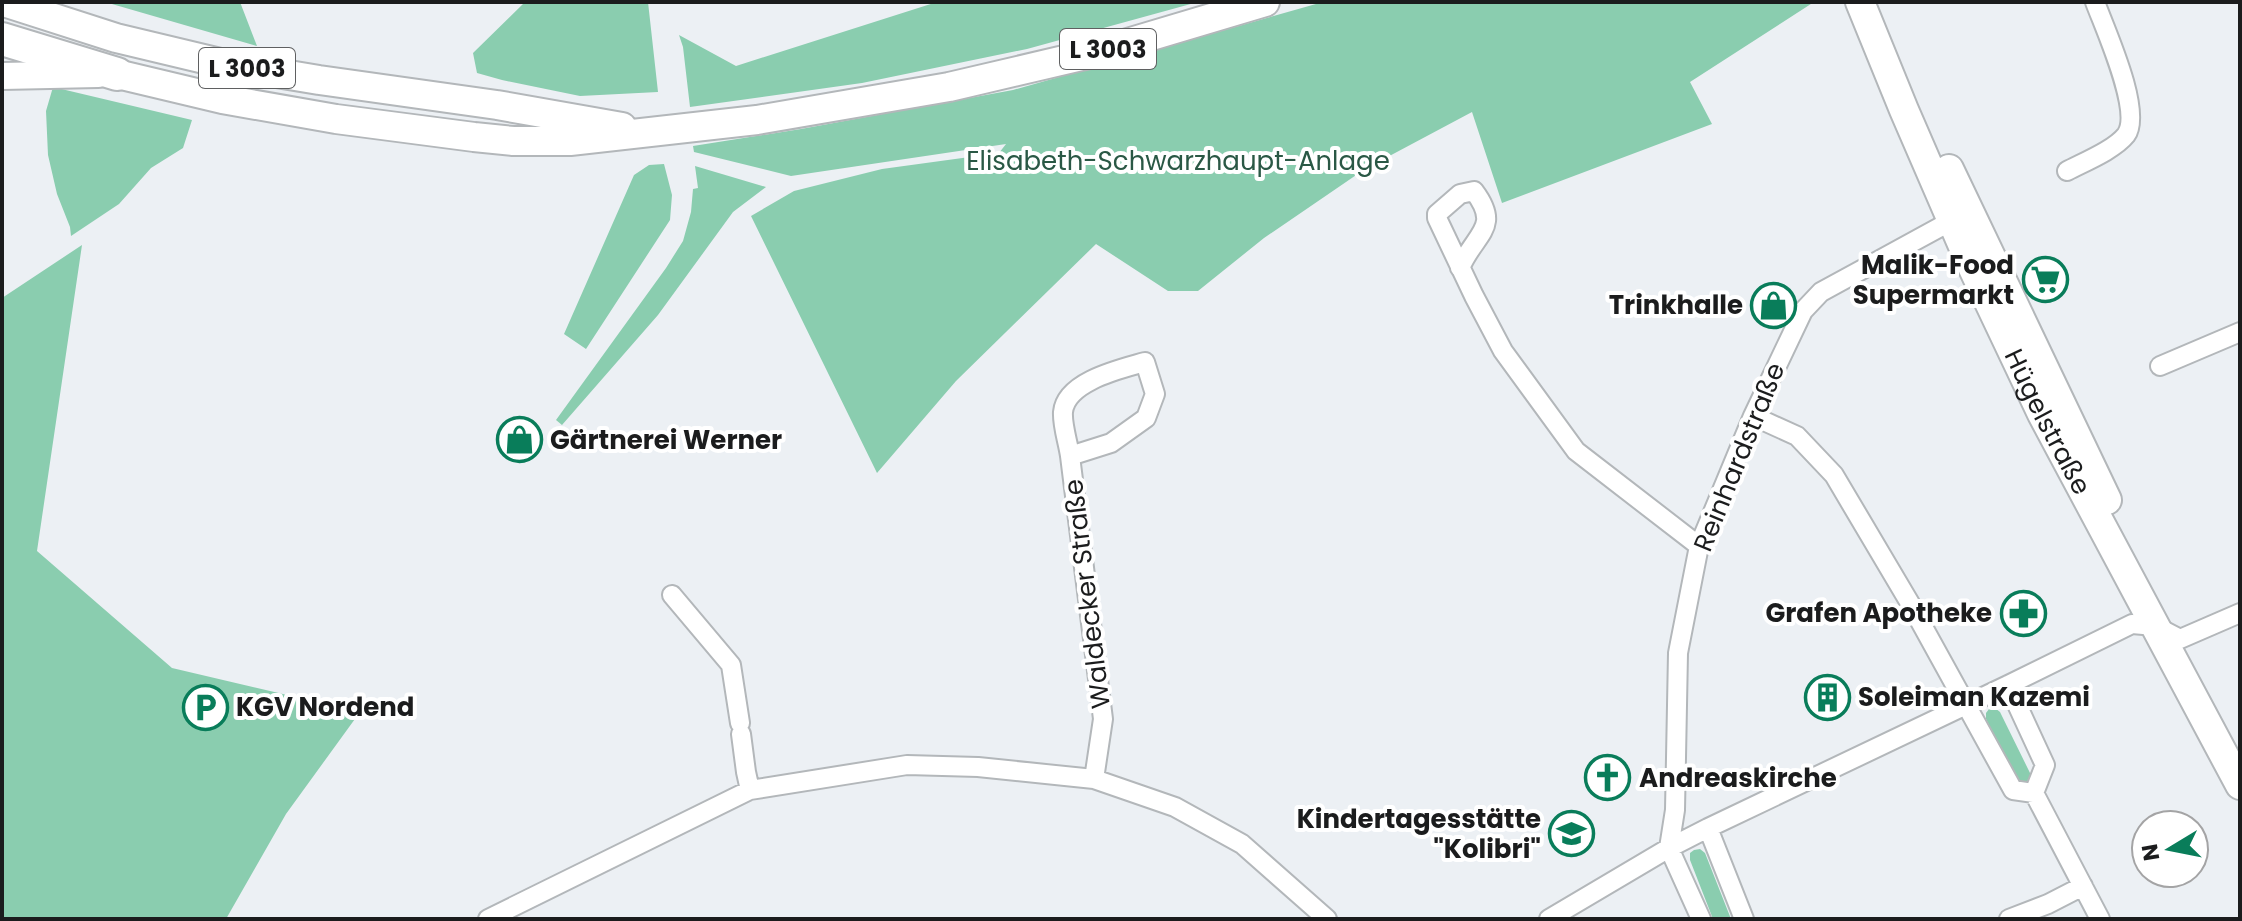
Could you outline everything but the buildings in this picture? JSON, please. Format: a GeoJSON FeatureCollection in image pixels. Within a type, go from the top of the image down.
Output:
{"type":"FeatureCollection","features":[{"type":"Feature","properties":{"kind":"highway"},"geometry":{"type":"LineString","coordinates":[[2,39],[117,74]]}},
{"type":"Feature","properties":{"kind":"main road","name":"L 3003"},"geometry":{"type":"LineString","coordinates":[[4,2],[116,38],[229,65],[646,131]]}},
{"type":"Feature","properties":{"kind":"main road","name":"L 3003"},"geometry":{"type":"LineString","coordinates":[[2,76],[117,74],[222,99],[336,119],[513,141],[570,141],[770,118],[949,87],[1094,53],[1265,2]]}},
{"type":"Feature","properties":{"kind":"main road","name":"Hügelstraße"},"geometry":{"type":"LineString","coordinates":[[1860,2],[1981,288],[2042,414],[2240,785]]}},
{"type":"Feature","properties":{"kind":"main road","name":"Hügelstraße"},"geometry":{"type":"LineString","coordinates":[[1880,2],[1945,162],[2125,535],[2154,619],[2240,748]]}},
{"type":"Feature","properties":{"kind":"main road"},"geometry":{"type":"LineString","coordinates":[[1953,222],[1968,232],[1994,264]]}},
{"type":"Feature","properties":{"kind":"street"},"geometry":{"type":"LineString","coordinates":[[2067,171],[2111,148],[2126,134],[2131,124],[2130,100],[2095,2]]}},
{"type":"Feature","properties":{"kind":"street","name":"Reinhardstraße"},"geometry":{"type":"LineString","coordinates":[[1669,848],[1675,810],[1678,653],[1699,546],[1753,416],[1799,316],[1816,296],[1953,222]]}},
{"type":"Feature","properties":{"kind":"street"},"geometry":{"type":"LineString","coordinates":[[1460,268],[1503,351],[1576,451],[1699,546]]}},
{"type":"Feature","properties":{"kind":"street"},"geometry":{"type":"LineString","coordinates":[[2160,366],[2240,332]]}},
{"type":"Feature","properties":{"kind":"street","name":"Waldecker Straße"},"geometry":{"type":"LineString","coordinates":[[1070,456],[1111,443],[1146,418],[1155,394],[1145,362],[1092,378],[1066,400],[1063,413],[1103,719],[1094,779]]}},
{"type":"Feature","properties":{"kind":"street"},"geometry":{"type":"LineString","coordinates":[[1753,416],[1797,436],[1834,475],[1875,541],[2013,790],[2034,793]]}},
{"type":"Feature","properties":{"kind":"street"},"geometry":{"type":"LineString","coordinates":[[672,595],[731,665],[750,790]]}},
{"type":"Feature","properties":{"kind":"street"},"geometry":{"type":"LineString","coordinates":[[1549,919],[1708,828],[2154,619],[2240,613]]}},
{"type":"Feature","properties":{"kind":"street"},"geometry":{"type":"LineString","coordinates":[[2008,685],[2045,765],[2034,793],[2100,919]]}},
{"type":"Feature","properties":{"kind":"street"},"geometry":{"type":"LineString","coordinates":[[488,919],[750,790],[907,765],[978,767],[1094,779],[1175,807],[1242,844],[1327,919]]}},
{"type":"Feature","properties":{"kind":"street"},"geometry":{"type":"LineString","coordinates":[[1708,828],[1744,919]]}},
{"type":"Feature","properties":{"kind":"street"},"geometry":{"type":"LineString","coordinates":[[1669,848],[1701,919]]}},
{"type":"Feature","properties":{"kind":"street"},"geometry":{"type":"LineString","coordinates":[[2009,919],[2052,911],[2083,886]]}},
{"type":"Feature","properties":{"kind":"green space"},"geometry":{"type":"Polygon","coordinates":[[[105,2],[240,2],[257,46],[105,2]]]}},
{"type":"Feature","properties":{"kind":"green space"},"geometry":{"type":"Polygon","coordinates":[[[525,2],[648,2],[658,92],[580,96],[477,73],[473,53],[525,2]]]}},
{"type":"Feature","properties":{"kind":"green space"},"geometry":{"type":"Polygon","coordinates":[[[937,2],[1198,2],[1027,49],[862,83],[690,107],[679,35],[736,66],[937,2]]]}},
{"type":"Feature","properties":{"kind":"green space","name":"Elisabeth-Schwarzhaupt-Anlage"},"geometry":{"type":"Polygon","coordinates":[[[1323,2],[1814,2],[1690,82],[1712,124],[1502,203],[1472,112],[1365,169],[1264,238],[1198,291],[1168,291],[1096,244],[956,381],[877,473],[751,216],[794,191],[882,169],[999,153],[1006,144],[791,176],[694,152],[693,146],[1013,90],[1323,2]]]}},
{"type":"Feature","properties":{"kind":"green space"},"geometry":{"type":"Polygon","coordinates":[[[53,87],[192,120],[183,148],[151,168],[119,204],[71,236],[48,155],[46,111],[53,87]]]}},
{"type":"Feature","properties":{"kind":"green space"},"geometry":{"type":"Polygon","coordinates":[[[664,164],[672,195],[670,220],[586,349],[564,334],[634,175],[649,165],[664,164]]]}},
{"type":"Feature","properties":{"kind":"green space"},"geometry":{"type":"Polygon","coordinates":[[[695,166],[766,187],[733,212],[658,315],[562,425],[556,420],[683,241],[693,189],[698,188],[695,166]]]}},
{"type":"Feature","properties":{"kind":"green space"},"geometry":{"type":"Polygon","coordinates":[[[82,245],[37,551],[172,668],[360,712],[286,814],[226,919],[2,919],[2,298],[82,245]]]}},
{"type":"Feature","properties":{"kind":"green space"},"geometry":{"type":"Polygon","coordinates":[[[1995,708],[2000,712],[2031,775],[2032,781],[2028,786],[2016,782],[1986,719],[1989,709],[1995,708]]]}},
{"type":"Feature","properties":{"kind":"green space"},"geometry":{"type":"Polygon","coordinates":[[[1700,849],[1705,853],[1731,919],[1713,919],[1690,860],[1690,853],[1700,849]]]}},
{"type":"Feature","properties":{"kind":"place","name":"Malik-Food Supermarkt"},"geometry":{"type":"Point","coordinates":[2045,280]}},
{"type":"Feature","properties":{"kind":"place","name":"Trinkhalle"},"geometry":{"type":"Point","coordinates":[1774,305]}},
{"type":"Feature","properties":{"kind":"place","name":"Gärtnerei Werner"},"geometry":{"type":"Point","coordinates":[519,440]}},
{"type":"Feature","properties":{"kind":"place","name":"Grafen Apotheke"},"geometry":{"type":"Point","coordinates":[2023,613]}},
{"type":"Feature","properties":{"kind":"place","name":"Soleiman Kazemi"},"geometry":{"type":"Point","coordinates":[1827,697]}},
{"type":"Feature","properties":{"kind":"place","name":"KGV Nordend"},"geometry":{"type":"Point","coordinates":[205,707]}},
{"type":"Feature","properties":{"kind":"place","name":"Andreaskirche"},"geometry":{"type":"Point","coordinates":[1608,778]}},
{"type":"Feature","properties":{"kind":"place","name":"Kindertagesstätte \"Kolibri\""},"geometry":{"type":"Point","coordinates":[1572,834]}}]}
